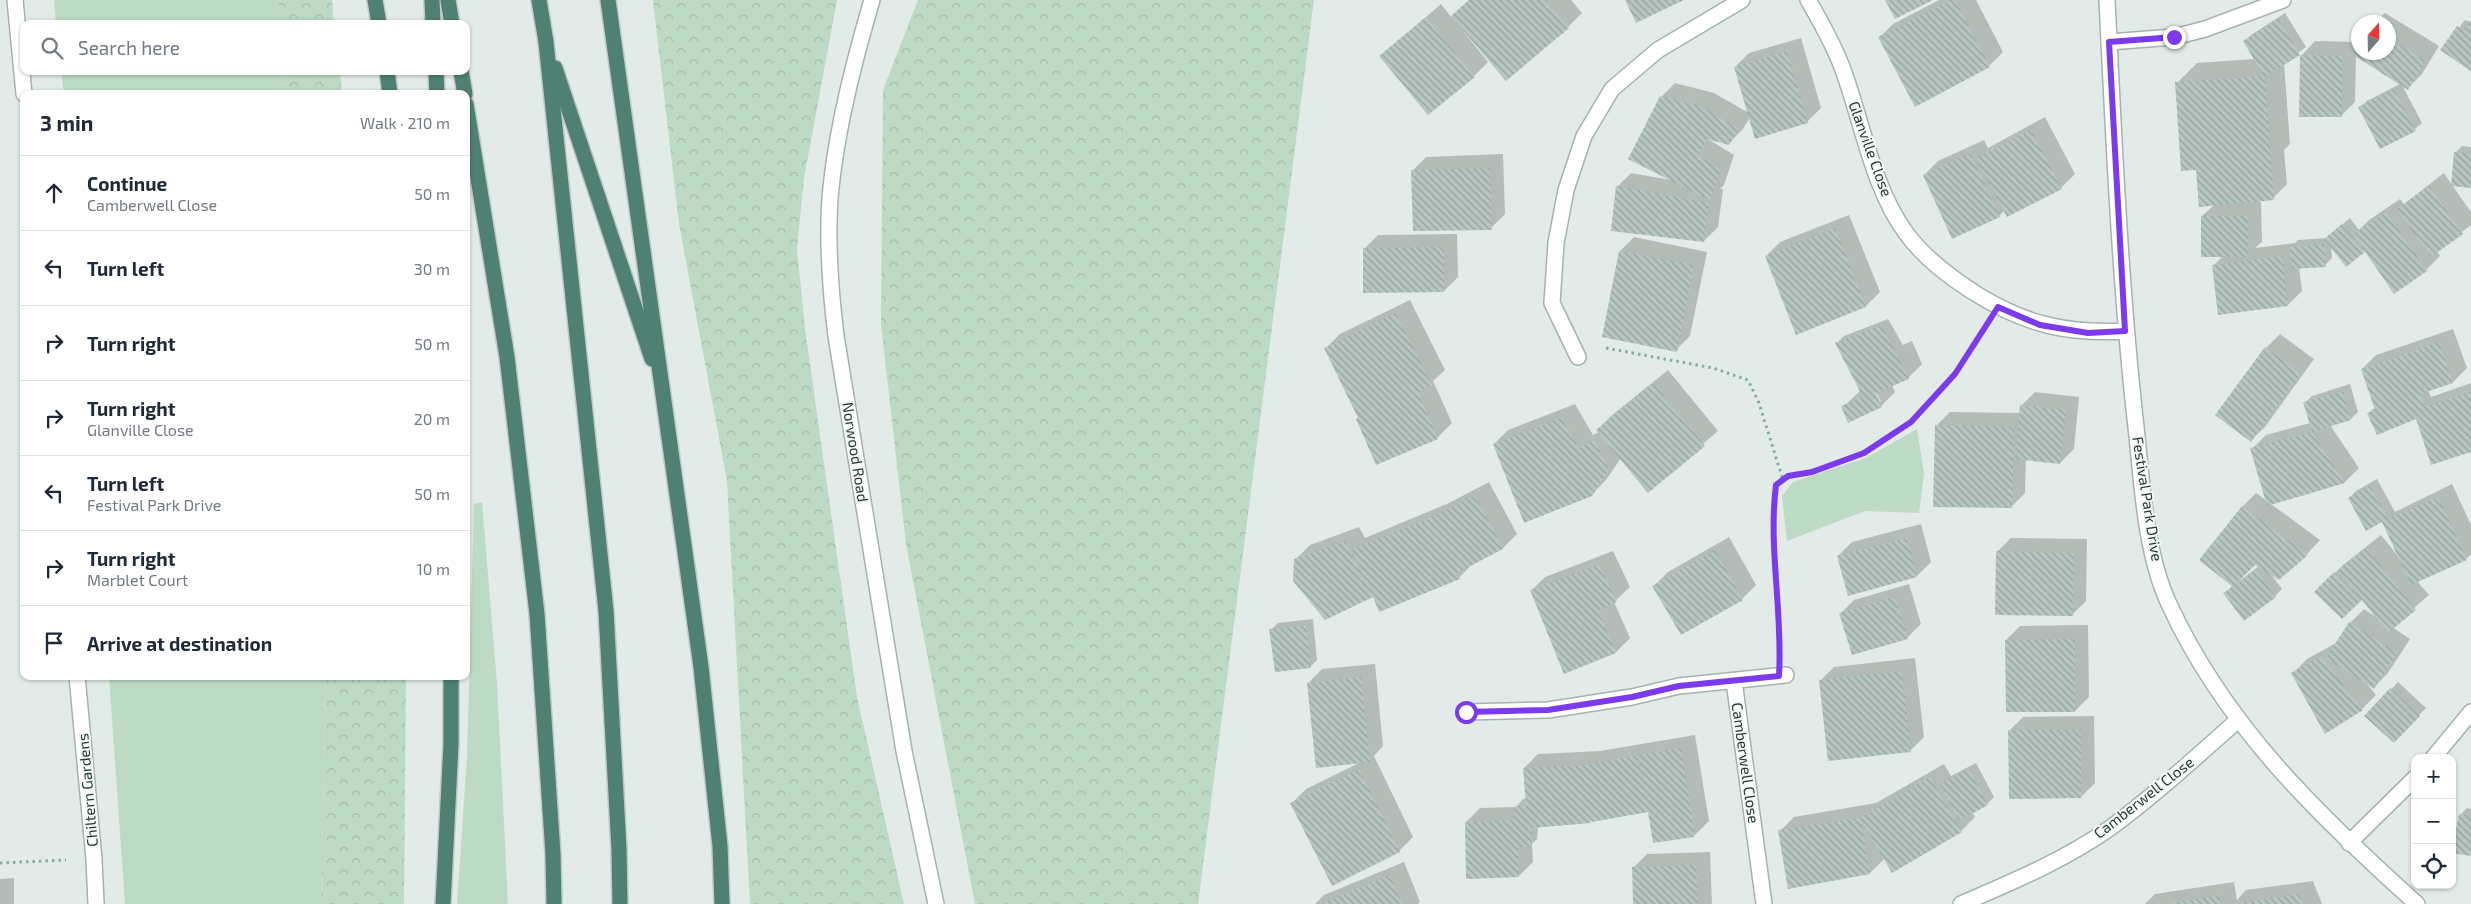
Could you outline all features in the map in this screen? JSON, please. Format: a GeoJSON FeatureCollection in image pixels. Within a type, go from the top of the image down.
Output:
{"type":"FeatureCollection","features":[{"type":"Feature","properties":{"kind":"highway"},"geometry":{"type":"LineString","coordinates":[[375,0],[378,20]]}},
{"type":"Feature","properties":{"kind":"highway"},"geometry":{"type":"LineString","coordinates":[[432,0],[433,20]]}},
{"type":"Feature","properties":{"kind":"highway"},"geometry":{"type":"LineString","coordinates":[[448,0],[451,20]]}},
{"type":"Feature","properties":{"kind":"highway"},"geometry":{"type":"LineString","coordinates":[[539,0],[546,42],[606,611],[619,849],[620,904]]}},
{"type":"Feature","properties":{"kind":"highway"},"geometry":{"type":"LineString","coordinates":[[608,0],[701,667],[720,846],[722,904]]}},
{"type":"Feature","properties":{"kind":"highway"},"geometry":{"type":"LineString","coordinates":[[546,42],[664,394]]}},
{"type":"Feature","properties":{"kind":"highway"},"geometry":{"type":"LineString","coordinates":[[388,75],[389,90]]}},
{"type":"Feature","properties":{"kind":"highway"},"geometry":{"type":"LineString","coordinates":[[436,75],[437,90]]}},
{"type":"Feature","properties":{"kind":"highway"},"geometry":{"type":"LineString","coordinates":[[462,75],[464,90]]}},
{"type":"Feature","properties":{"kind":"highway"},"geometry":{"type":"LineString","coordinates":[[470,129],[507,358],[537,614],[553,854],[554,904]]}},
{"type":"Feature","properties":{"kind":"highway"},"geometry":{"type":"LineString","coordinates":[[445,680],[451,744]]}},
{"type":"Feature","properties":{"kind":"highway"},"geometry":{"type":"LineString","coordinates":[[443,904],[451,744],[451,680]]}},
{"type":"Feature","properties":{"kind":"street"},"geometry":{"type":"LineString","coordinates":[[15,0],[20,52]]}},
{"type":"Feature","properties":{"kind":"street","name":"Norwood Road"},"geometry":{"type":"LineString","coordinates":[[872,0],[850,79],[841,121],[831,188],[829,244],[831,293],[836,336],[904,751],[936,904]]}},
{"type":"Feature","properties":{"kind":"street"},"geometry":{"type":"LineString","coordinates":[[1576,352],[1552,303],[1556,243],[1566,190],[1584,136],[1612,89],[1658,50],[1742,0]]}},
{"type":"Feature","properties":{"kind":"street","name":"Glanville Close"},"geometry":{"type":"LineString","coordinates":[[1808,0],[1823,25],[1842,67],[1884,191],[1906,233],[1947,275],[1998,307],[2040,325],[2088,333],[2125,331]]}},
{"type":"Feature","properties":{"kind":"street","name":"Festival Park Drive"},"geometry":{"type":"LineString","coordinates":[[2107,0],[2125,331],[2151,546],[2168,601],[2187,640],[2238,720],[2288,781],[2349,843],[2417,904]]}},
{"type":"Feature","properties":{"kind":"street"},"geometry":{"type":"LineString","coordinates":[[2109,42],[2174,37],[2205,29],[2282,0]]}},
{"type":"Feature","properties":{"kind":"street"},"geometry":{"type":"LineString","coordinates":[[22,75],[24,90]]}},
{"type":"Feature","properties":{"kind":"street","name":"Camberwell Close"},"geometry":{"type":"LineString","coordinates":[[1466,712],[1548,710],[1632,697],[1679,686],[1782,675]]}},
{"type":"Feature","properties":{"kind":"street","name":"Chiltern Gardens"},"geometry":{"type":"LineString","coordinates":[[78,680],[94,859],[96,904]]}},
{"type":"Feature","properties":{"kind":"street","name":"Camberwell Close"},"geometry":{"type":"LineString","coordinates":[[1734,681],[1764,904]]}},
{"type":"Feature","properties":{"kind":"street"},"geometry":{"type":"LineString","coordinates":[[2436,754],[2471,712]]}},
{"type":"Feature","properties":{"kind":"street","name":"Camberwell Close"},"geometry":{"type":"LineString","coordinates":[[1961,904],[2012,883],[2062,857],[2109,828],[2238,720]]}},
{"type":"Feature","properties":{"kind":"street"},"geometry":{"type":"LineString","coordinates":[[2349,843],[2411,782]]}},
{"type":"Feature","properties":{"kind":"path"},"geometry":{"type":"LineString","coordinates":[[1782,675],[1779,598],[1772,517],[1776,485],[1788,476],[1812,472],[1864,453],[1911,422],[1955,374],[1998,307]]}},
{"type":"Feature","properties":{"kind":"path"},"geometry":{"type":"LineString","coordinates":[[1576,352],[1604,348],[1696,364],[1748,380],[1759,403],[1783,480]]}},
{"type":"Feature","properties":{"kind":"path"},"geometry":{"type":"LineString","coordinates":[[0,863],[94,859]]}},
{"type":"Feature","properties":{"kind":"green space"},"geometry":{"type":"Polygon","coordinates":[[[54,0],[278,0],[280,20],[56,20],[54,0]]]}},
{"type":"Feature","properties":{"kind":"green space"},"geometry":{"type":"Polygon","coordinates":[[[278,0],[332,0],[334,20],[280,20],[278,0]]]}},
{"type":"Feature","properties":{"kind":"green space"},"geometry":{"type":"Polygon","coordinates":[[[653,0],[837,0],[804,178],[797,249],[805,329],[857,697],[904,904],[750,904],[727,481],[679,224],[653,0]]]}},
{"type":"Feature","properties":{"kind":"green space"},"geometry":{"type":"Polygon","coordinates":[[[918,0],[1314,0],[1198,904],[975,904],[906,544],[881,324],[883,90],[918,0]]]}},
{"type":"Feature","properties":{"kind":"green space"},"geometry":{"type":"Polygon","coordinates":[[[62,75],[287,75],[288,90],[63,90],[62,75]]]}},
{"type":"Feature","properties":{"kind":"green space"},"geometry":{"type":"Polygon","coordinates":[[[287,75],[340,75],[342,90],[288,90],[287,75]]]}},
{"type":"Feature","properties":{"kind":"green space"},"geometry":{"type":"Polygon","coordinates":[[[1917,429],[1924,474],[1919,513],[1865,511],[1787,541],[1782,496],[1793,482],[1866,458],[1917,429]]]}},
{"type":"Feature","properties":{"kind":"green space"},"geometry":{"type":"Polygon","coordinates":[[[482,502],[497,683],[508,904],[457,904],[467,757],[474,504],[482,502]]]}},
{"type":"Feature","properties":{"kind":"green space"},"geometry":{"type":"Polygon","coordinates":[[[109,680],[326,680],[321,904],[125,904],[109,680]]]}},
{"type":"Feature","properties":{"kind":"green space"},"geometry":{"type":"Polygon","coordinates":[[[326,680],[406,680],[404,904],[321,904],[326,680]]]}},
{"type":"Feature","properties":{"kind":"building"},"geometry":{"type":"Polygon","coordinates":[[[1469,0],[1545,0],[1569,28],[1506,81],[1451,16],[1469,0]]]}},
{"type":"Feature","properties":{"kind":"building"},"geometry":{"type":"Polygon","coordinates":[[[1625,0],[1684,0],[1636,23],[1625,0]]]}},
{"type":"Feature","properties":{"kind":"building"},"geometry":{"type":"Polygon","coordinates":[[[1885,0],[1933,0],[1895,19],[1885,0]]]}},
{"type":"Feature","properties":{"kind":"building"},"geometry":{"type":"Polygon","coordinates":[[[1950,0],[1955,0],[1990,67],[1915,107],[1878,37],[1950,0]]]}},
{"type":"Feature","properties":{"kind":"building"},"geometry":{"type":"Polygon","coordinates":[[[1426,17],[1475,77],[1428,115],[1379,56],[1426,17]]]}},
{"type":"Feature","properties":{"kind":"building"},"geometry":{"type":"Polygon","coordinates":[[[2278,19],[2300,55],[2265,77],[2274,200],[2199,207],[2196,170],[2181,171],[2175,82],[2264,76],[2243,41],[2278,19]]]}},
{"type":"Feature","properties":{"kind":"building"},"geometry":{"type":"Polygon","coordinates":[[[2471,20],[2471,71],[2440,50],[2457,26],[2464,30],[2471,20]]]}},
{"type":"Feature","properties":{"kind":"building"},"geometry":{"type":"Polygon","coordinates":[[[2396,43],[2426,61],[2408,90],[2361,60],[2396,60],[2396,43]]]}},
{"type":"Feature","properties":{"kind":"building"},"geometry":{"type":"Polygon","coordinates":[[[1787,51],[1808,123],[1755,139],[1734,67],[1787,51]]]}},
{"type":"Feature","properties":{"kind":"building"},"geometry":{"type":"Polygon","coordinates":[[[2300,55],[2342,56],[2342,117],[2299,117],[2300,55]]]}},
{"type":"Feature","properties":{"kind":"building"},"geometry":{"type":"Polygon","coordinates":[[[2394,89],[2416,131],[2380,149],[2358,107],[2394,89]]]}},
{"type":"Feature","properties":{"kind":"building"},"geometry":{"type":"Polygon","coordinates":[[[1660,96],[1700,106],[1739,129],[1729,145],[1707,139],[1698,155],[1720,170],[1709,203],[1709,200],[1628,159],[1660,96]]]}},
{"type":"Feature","properties":{"kind":"building"},"geometry":{"type":"Polygon","coordinates":[[[2031,130],[2062,189],[2007,217],[1976,158],[2031,130]]]}},
{"type":"Feature","properties":{"kind":"building"},"geometry":{"type":"Polygon","coordinates":[[[2454,152],[2471,154],[2471,188],[2451,186],[2454,152]]]}},
{"type":"Feature","properties":{"kind":"building"},"geometry":{"type":"Polygon","coordinates":[[[1970,153],[2000,217],[1952,239],[1923,175],[1970,153]]]}},
{"type":"Feature","properties":{"kind":"building"},"geometry":{"type":"Polygon","coordinates":[[[1490,168],[1492,230],[1413,231],[1411,170],[1490,168]]]}},
{"type":"Feature","properties":{"kind":"building"},"geometry":{"type":"Polygon","coordinates":[[[1616,186],[1709,203],[1704,242],[1611,231],[1616,186]]]}},
{"type":"Feature","properties":{"kind":"building"},"geometry":{"type":"Polygon","coordinates":[[[2429,186],[2463,234],[2431,257],[2397,209],[2429,186]]]}},
{"type":"Feature","properties":{"kind":"building"},"geometry":{"type":"Polygon","coordinates":[[[2386,212],[2427,271],[2394,294],[2353,234],[2386,212]]]}},
{"type":"Feature","properties":{"kind":"building"},"geometry":{"type":"Polygon","coordinates":[[[2201,216],[2248,216],[2248,257],[2201,257],[2201,216]]]}},
{"type":"Feature","properties":{"kind":"building"},"geometry":{"type":"Polygon","coordinates":[[[2342,224],[2365,252],[2346,267],[2324,239],[2342,224]]]}},
{"type":"Feature","properties":{"kind":"building"},"geometry":{"type":"Polygon","coordinates":[[[1835,228],[1866,307],[1796,335],[1765,256],[1835,228]]]}},
{"type":"Feature","properties":{"kind":"building"},"geometry":{"type":"Polygon","coordinates":[[[2324,244],[2326,267],[2291,269],[2290,247],[2324,244]]]}},
{"type":"Feature","properties":{"kind":"building"},"geometry":{"type":"Polygon","coordinates":[[[1444,247],[1444,292],[1363,293],[1363,248],[1444,247]]]}},
{"type":"Feature","properties":{"kind":"building"},"geometry":{"type":"Polygon","coordinates":[[[1619,251],[1694,265],[1677,352],[1602,337],[1619,251]]]}},
{"type":"Feature","properties":{"kind":"building"},"geometry":{"type":"Polygon","coordinates":[[[2282,256],[2288,306],[2218,315],[2212,265],[2282,256]]]}},
{"type":"Feature","properties":{"kind":"building"},"geometry":{"type":"Polygon","coordinates":[[[1395,313],[1432,385],[1418,392],[1438,439],[1376,465],[1356,419],[1358,418],[1324,348],[1395,313]]]}},
{"type":"Feature","properties":{"kind":"building"},"geometry":{"type":"Polygon","coordinates":[[[1881,325],[1909,379],[1876,393],[1882,407],[1848,423],[1841,406],[1863,397],[1835,343],[1881,325]]]}},
{"type":"Feature","properties":{"kind":"building"},"geometry":{"type":"Polygon","coordinates":[[[2439,342],[2453,383],[2420,394],[2425,407],[2471,392],[2471,452],[2431,465],[2416,419],[2377,435],[2367,413],[2375,410],[2361,369],[2439,342]]]}},
{"type":"Feature","properties":{"kind":"building"},"geometry":{"type":"Polygon","coordinates":[[[2265,347],[2301,374],[2251,442],[2215,415],[2265,347]]]}},
{"type":"Feature","properties":{"kind":"building"},"geometry":{"type":"Polygon","coordinates":[[[1653,383],[1705,446],[1648,493],[1596,430],[1653,383]]]}},
{"type":"Feature","properties":{"kind":"building"},"geometry":{"type":"Polygon","coordinates":[[[2343,391],[2351,420],[2312,432],[2303,402],[2343,391]]]}},
{"type":"Feature","properties":{"kind":"building"},"geometry":{"type":"Polygon","coordinates":[[[2020,405],[2066,410],[2060,464],[2015,459],[2020,405]]]}},
{"type":"Feature","properties":{"kind":"building"},"geometry":{"type":"Polygon","coordinates":[[[1561,418],[1579,448],[1594,439],[1609,470],[1592,496],[1524,523],[1493,444],[1561,418]]]}},
{"type":"Feature","properties":{"kind":"building"},"geometry":{"type":"Polygon","coordinates":[[[1935,425],[2014,427],[2012,508],[1933,507],[1935,425]]]}},
{"type":"Feature","properties":{"kind":"building"},"geometry":{"type":"Polygon","coordinates":[[[2312,432],[2345,483],[2267,506],[2250,448],[2312,432]]]}},
{"type":"Feature","properties":{"kind":"building"},"geometry":{"type":"Polygon","coordinates":[[[2370,485],[2388,519],[2438,497],[2467,560],[2411,585],[2382,522],[2366,531],[2348,498],[2370,485]]]}},
{"type":"Feature","properties":{"kind":"building"},"geometry":{"type":"Polygon","coordinates":[[[1475,495],[1503,549],[1457,573],[1460,579],[1379,612],[1373,597],[1325,620],[1293,581],[1294,559],[1345,541],[1368,587],[1352,549],[1433,517],[1475,495]]]}},
{"type":"Feature","properties":{"kind":"building"},"geometry":{"type":"Polygon","coordinates":[[[2242,506],[2308,555],[2279,580],[2255,565],[2233,587],[2199,560],[2242,506]]]}},
{"type":"Feature","properties":{"kind":"building"},"geometry":{"type":"Polygon","coordinates":[[[1907,538],[1917,577],[1848,596],[1837,556],[1907,538]]]}},
{"type":"Feature","properties":{"kind":"building"},"geometry":{"type":"Polygon","coordinates":[[[2367,548],[2416,610],[2388,633],[2362,600],[2342,619],[2314,592],[2334,572],[2358,595],[2338,570],[2367,548]]]}},
{"type":"Feature","properties":{"kind":"building"},"geometry":{"type":"Polygon","coordinates":[[[1715,550],[1743,600],[1681,635],[1652,586],[1715,550]]]}},
{"type":"Feature","properties":{"kind":"building"},"geometry":{"type":"Polygon","coordinates":[[[1996,551],[2074,553],[2073,616],[1995,615],[1996,551]]]}},
{"type":"Feature","properties":{"kind":"building"},"geometry":{"type":"Polygon","coordinates":[[[1599,565],[1617,602],[1598,610],[1616,653],[1564,674],[1530,590],[1599,565]]]}},
{"type":"Feature","properties":{"kind":"building"},"geometry":{"type":"Polygon","coordinates":[[[2255,570],[2276,597],[2244,621],[2223,593],[2255,570]]]}},
{"type":"Feature","properties":{"kind":"building"},"geometry":{"type":"Polygon","coordinates":[[[1895,597],[1908,639],[1852,655],[1839,613],[1895,597]]]}},
{"type":"Feature","properties":{"kind":"building"},"geometry":{"type":"Polygon","coordinates":[[[2349,622],[2397,653],[2374,689],[2326,658],[2349,622]]]}},
{"type":"Feature","properties":{"kind":"building"},"geometry":{"type":"Polygon","coordinates":[[[1306,625],[1311,668],[1275,672],[1269,629],[1306,625]]]}},
{"type":"Feature","properties":{"kind":"building"},"geometry":{"type":"Polygon","coordinates":[[[2075,639],[2075,712],[2006,712],[2005,640],[2075,639]]]}},
{"type":"Feature","properties":{"kind":"building"},"geometry":{"type":"Polygon","coordinates":[[[2321,657],[2363,710],[2325,734],[2291,673],[2321,657]]]}},
{"type":"Feature","properties":{"kind":"building"},"geometry":{"type":"Polygon","coordinates":[[[1902,671],[1911,752],[1828,761],[1819,680],[1902,671]]]}},
{"type":"Feature","properties":{"kind":"building"},"geometry":{"type":"Polygon","coordinates":[[[1361,677],[1370,762],[1316,768],[1307,683],[1361,677]]]}},
{"type":"Feature","properties":{"kind":"building"},"geometry":{"type":"Polygon","coordinates":[[[2390,688],[2420,716],[2394,743],[2364,716],[2390,688]]]}},
{"type":"Feature","properties":{"kind":"building"},"geometry":{"type":"Polygon","coordinates":[[[2008,730],[2081,730],[2081,798],[2009,799],[2008,730]]]}},
{"type":"Feature","properties":{"kind":"building"},"geometry":{"type":"Polygon","coordinates":[[[1681,748],[1695,837],[1653,843],[1648,812],[1592,822],[1589,811],[1591,823],[1532,828],[1531,847],[1518,847],[1519,877],[1466,879],[1465,822],[1514,820],[1515,806],[1526,806],[1523,768],[1585,765],[1637,755],[1645,795],[1639,755],[1681,748]]]}},
{"type":"Feature","properties":{"kind":"building"},"geometry":{"type":"Polygon","coordinates":[[[1359,769],[1400,852],[1332,886],[1290,803],[1359,769]]]}},
{"type":"Feature","properties":{"kind":"building"},"geometry":{"type":"Polygon","coordinates":[[[1969,769],[1988,805],[1959,821],[1940,784],[1969,769]]]}},
{"type":"Feature","properties":{"kind":"building"},"geometry":{"type":"Polygon","coordinates":[[[1930,777],[1962,832],[1892,873],[1861,820],[1870,874],[1788,889],[1778,830],[1860,818],[1930,777]]]}},
{"type":"Feature","properties":{"kind":"building"},"geometry":{"type":"Polygon","coordinates":[[[2459,814],[2471,816],[2471,856],[2456,854],[2456,831],[2459,814]]]}},
{"type":"Feature","properties":{"kind":"building"},"geometry":{"type":"Polygon","coordinates":[[[1696,865],[1698,904],[1633,904],[1632,867],[1696,865]]]}},
{"type":"Feature","properties":{"kind":"building"},"geometry":{"type":"Polygon","coordinates":[[[1390,875],[1402,904],[1320,904],[1390,875]]]}},
{"type":"Feature","properties":{"kind":"building"},"geometry":{"type":"Polygon","coordinates":[[[2299,894],[2303,904],[2239,904],[2239,903],[2299,894]]]}},
{"type":"Feature","properties":{"kind":"building"},"geometry":{"type":"Polygon","coordinates":[[[2220,895],[2221,904],[2172,904],[2172,903],[2220,895]]]}},
{"type":"Feature","properties":{"kind":"route"},"geometry":{"type":"LineString","coordinates":[[1466,712],[1548,710],[1632,697],[1679,686],[1779,676],[1781,652],[1779,598],[1772,517],[1776,485],[1788,476],[1812,472],[1864,453],[1911,422],[1955,374],[1982,335],[1998,307],[2040,325],[2088,333],[2125,331],[2109,42],[2174,37]]}}]}
